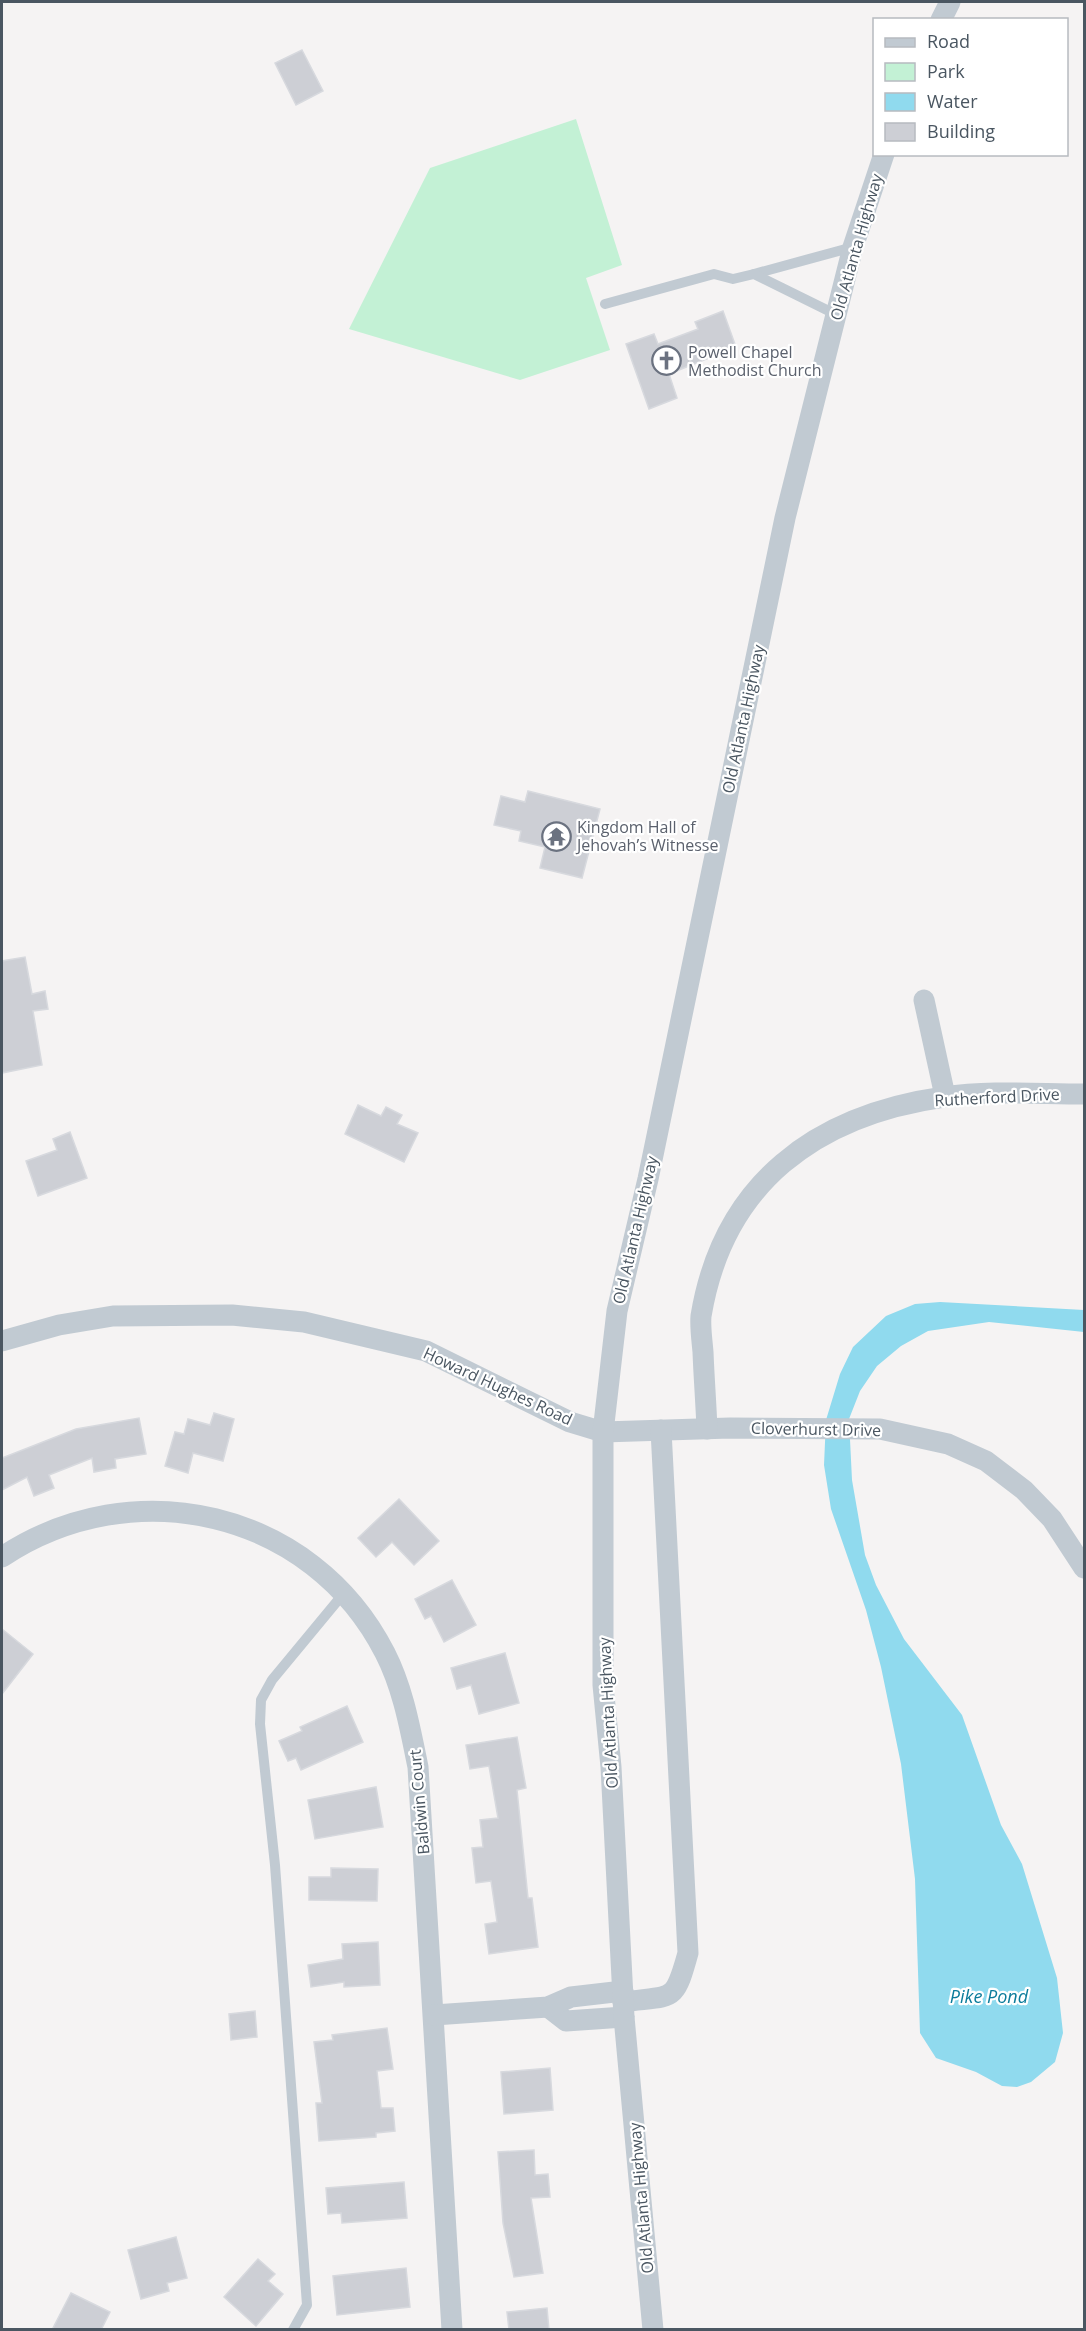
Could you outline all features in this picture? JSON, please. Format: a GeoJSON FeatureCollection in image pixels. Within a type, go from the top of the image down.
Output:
{"type":"FeatureCollection","features":[{"type":"Feature","properties":{"kind":"street"},"geometry":{"type":"LineString","coordinates":[[942,18],[950,2]]}},
{"type":"Feature","properties":{"kind":"street","name":"Old Atlanta Highway"},"geometry":{"type":"LineString","coordinates":[[652,2330],[623,2004],[611,1767],[603,1685],[603,1432],[617,1311],[648,1179],[785,518],[853,248],[883,156]]}},
{"type":"Feature","properties":{"kind":"street"},"geometry":{"type":"LineString","coordinates":[[924,1000],[945,1096]]}},
{"type":"Feature","properties":{"kind":"street","name":"Rutherford Drive"},"geometry":{"type":"LineString","coordinates":[[707,1429],[701,1318],[711,1272],[731,1229],[760,1184],[795,1151],[840,1125],[879,1110],[945,1096],[1084,1094]]}},
{"type":"Feature","properties":{"kind":"street","name":"Howard Hughes Road"},"geometry":{"type":"LineString","coordinates":[[2,1341],[59,1325],[113,1316],[232,1315],[304,1322],[426,1351],[570,1422],[603,1432]]}},
{"type":"Feature","properties":{"kind":"street","name":"Cloverhurst Drive"},"geometry":{"type":"LineString","coordinates":[[603,1432],[707,1429],[880,1429],[948,1444],[986,1461],[1024,1490],[1052,1519],[1084,1568]]}},
{"type":"Feature","properties":{"kind":"street"},"geometry":{"type":"LineString","coordinates":[[434,2015],[548,2007],[566,2021],[623,2004],[667,1996],[679,1986],[688,1953],[661,1430]]}},
{"type":"Feature","properties":{"kind":"street","name":"Baldwin Court"},"geometry":{"type":"LineString","coordinates":[[2,1557],[18,1546],[64,1524],[117,1511],[169,1510],[213,1518],[266,1535],[302,1557],[344,1593],[385,1653],[407,1711],[418,1767],[452,2330]]}},
{"type":"Feature","properties":{"kind":"lane"},"geometry":{"type":"LineString","coordinates":[[604,304],[714,274],[733,279],[853,248]]}},
{"type":"Feature","properties":{"kind":"lane"},"geometry":{"type":"LineString","coordinates":[[754,274],[837,315]]}},
{"type":"Feature","properties":{"kind":"lane"},"geometry":{"type":"LineString","coordinates":[[293,2330],[307,2305],[275,1865],[260,1724],[261,1700],[272,1680],[344,1593]]}},
{"type":"Feature","properties":{"kind":"green space"},"geometry":{"type":"Polygon","coordinates":[[[576,119],[622,265],[586,278],[610,350],[520,380],[349,329],[430,168],[576,119]]]}},
{"type":"Feature","properties":{"kind":"water","name":"Pike Pond"},"geometry":{"type":"Polygon","coordinates":[[[940,1302],[1084,1310],[1084,1332],[989,1322],[928,1331],[901,1346],[877,1366],[860,1391],[849,1419],[852,1480],[865,1555],[876,1585],[904,1639],[962,1715],[1001,1825],[1022,1864],[1057,1978],[1063,2033],[1055,2062],[1031,2082],[1017,2087],[1002,2086],[976,2072],[936,2058],[920,2033],[915,1879],[901,1764],[881,1667],[866,1610],[831,1509],[824,1465],[826,1420],[840,1374],[853,1347],[886,1316],[915,1304],[940,1302]]]}},
{"type":"Feature","properties":{"kind":"building"},"geometry":{"type":"Polygon","coordinates":[[[302,50],[323,91],[296,105],[275,63],[302,50]]]}},
{"type":"Feature","properties":{"kind":"building","name":"Powell Chapel Methodist Church"},"geometry":{"type":"Polygon","coordinates":[[[723,311],[736,347],[669,374],[677,398],[649,409],[626,344],[654,334],[658,344],[698,329],[695,322],[723,311]]]}},
{"type":"Feature","properties":{"kind":"building","name":"Kingdom Hall of Jehovah’s Witnesse"},"geometry":{"type":"Polygon","coordinates":[[[528,791],[600,809],[582,878],[540,868],[545,847],[519,841],[521,831],[494,825],[501,796],[525,802],[528,791]]]}},
{"type":"Feature","properties":{"kind":"building"},"geometry":{"type":"Polygon","coordinates":[[[25,957],[32,994],[45,991],[48,1009],[33,1011],[42,1065],[2,1073],[2,961],[25,957]]]}},
{"type":"Feature","properties":{"kind":"building"},"geometry":{"type":"Polygon","coordinates":[[[358,1105],[381,1116],[386,1107],[402,1115],[397,1124],[418,1133],[404,1162],[345,1134],[358,1105]]]}},
{"type":"Feature","properties":{"kind":"building"},"geometry":{"type":"Polygon","coordinates":[[[70,1132],[87,1178],[38,1196],[26,1161],[57,1150],[53,1139],[70,1132]]]}},
{"type":"Feature","properties":{"kind":"building"},"geometry":{"type":"Polygon","coordinates":[[[214,1413],[234,1419],[223,1461],[193,1453],[188,1473],[165,1466],[175,1432],[184,1434],[188,1419],[210,1425],[214,1413]]]}},
{"type":"Feature","properties":{"kind":"building"},"geometry":{"type":"Polygon","coordinates":[[[139,1418],[146,1454],[115,1459],[116,1468],[94,1472],[92,1458],[49,1475],[54,1488],[34,1496],[27,1477],[2,1490],[2,1458],[76,1429],[139,1418]]]}},
{"type":"Feature","properties":{"kind":"building"},"geometry":{"type":"Polygon","coordinates":[[[399,1499],[439,1541],[414,1565],[392,1542],[376,1557],[358,1538],[399,1499]]]}},
{"type":"Feature","properties":{"kind":"building"},"geometry":{"type":"Polygon","coordinates":[[[452,1580],[476,1625],[444,1642],[431,1616],[425,1619],[415,1599],[452,1580]]]}},
{"type":"Feature","properties":{"kind":"building"},"geometry":{"type":"Polygon","coordinates":[[[2,1629],[33,1654],[2,1694],[2,1629]]]}},
{"type":"Feature","properties":{"kind":"building"},"geometry":{"type":"Polygon","coordinates":[[[505,1653],[519,1703],[479,1714],[471,1685],[457,1689],[451,1668],[505,1653]]]}},
{"type":"Feature","properties":{"kind":"building"},"geometry":{"type":"Polygon","coordinates":[[[347,1706],[363,1742],[301,1770],[296,1758],[288,1761],[279,1741],[302,1731],[300,1727],[347,1706]]]}},
{"type":"Feature","properties":{"kind":"building"},"geometry":{"type":"Polygon","coordinates":[[[517,1737],[526,1788],[517,1790],[528,1898],[532,1898],[538,1947],[489,1954],[485,1924],[497,1922],[491,1881],[476,1883],[472,1848],[483,1847],[480,1820],[498,1818],[489,1766],[470,1769],[466,1745],[517,1737]]]}},
{"type":"Feature","properties":{"kind":"building"},"geometry":{"type":"Polygon","coordinates":[[[376,1787],[383,1827],[315,1839],[308,1800],[376,1787]]]}},
{"type":"Feature","properties":{"kind":"building"},"geometry":{"type":"Polygon","coordinates":[[[331,1868],[378,1869],[377,1901],[309,1900],[309,1877],[331,1877],[331,1868]]]}},
{"type":"Feature","properties":{"kind":"building"},"geometry":{"type":"Polygon","coordinates":[[[378,1942],[380,1985],[344,1987],[344,1982],[311,1987],[308,1965],[343,1959],[342,1944],[378,1942]]]}},
{"type":"Feature","properties":{"kind":"building"},"geometry":{"type":"Polygon","coordinates":[[[255,2011],[257,2037],[231,2040],[229,2014],[255,2011]]]}},
{"type":"Feature","properties":{"kind":"building"},"geometry":{"type":"Polygon","coordinates":[[[387,2028],[393,2069],[377,2071],[381,2108],[393,2108],[395,2131],[376,2133],[376,2137],[319,2141],[316,2103],[322,2103],[314,2042],[333,2040],[332,2035],[387,2028]]]}},
{"type":"Feature","properties":{"kind":"building"},"geometry":{"type":"Polygon","coordinates":[[[550,2068],[553,2110],[504,2114],[501,2072],[550,2068]]]}},
{"type":"Feature","properties":{"kind":"building"},"geometry":{"type":"Polygon","coordinates":[[[534,2150],[535,2175],[548,2174],[550,2197],[531,2198],[543,2273],[514,2277],[503,2223],[498,2152],[534,2150]]]}},
{"type":"Feature","properties":{"kind":"building"},"geometry":{"type":"Polygon","coordinates":[[[404,2182],[407,2218],[342,2223],[341,2213],[328,2214],[326,2188],[404,2182]]]}},
{"type":"Feature","properties":{"kind":"building"},"geometry":{"type":"Polygon","coordinates":[[[176,2237],[187,2278],[167,2283],[169,2291],[141,2299],[128,2250],[176,2237]]]}},
{"type":"Feature","properties":{"kind":"building"},"geometry":{"type":"Polygon","coordinates":[[[258,2259],[275,2274],[268,2281],[283,2294],[256,2326],[224,2297],[258,2259]]]}},
{"type":"Feature","properties":{"kind":"building"},"geometry":{"type":"Polygon","coordinates":[[[406,2268],[410,2307],[337,2315],[333,2276],[406,2268]]]}},
{"type":"Feature","properties":{"kind":"building"},"geometry":{"type":"Polygon","coordinates":[[[71,2293],[110,2312],[101,2330],[52,2330],[71,2293]]]}},
{"type":"Feature","properties":{"kind":"building"},"geometry":{"type":"Polygon","coordinates":[[[547,2308],[549,2330],[509,2330],[507,2312],[547,2308]]]}},
{"type":"Feature","properties":{"kind":"place","name":"Powell Chapel Methodist Church"},"geometry":{"type":"Point","coordinates":[667,361]}},
{"type":"Feature","properties":{"kind":"place","name":"Kingdom Hall of Jehovah’s Witnesse"},"geometry":{"type":"Point","coordinates":[556,836]}}]}
